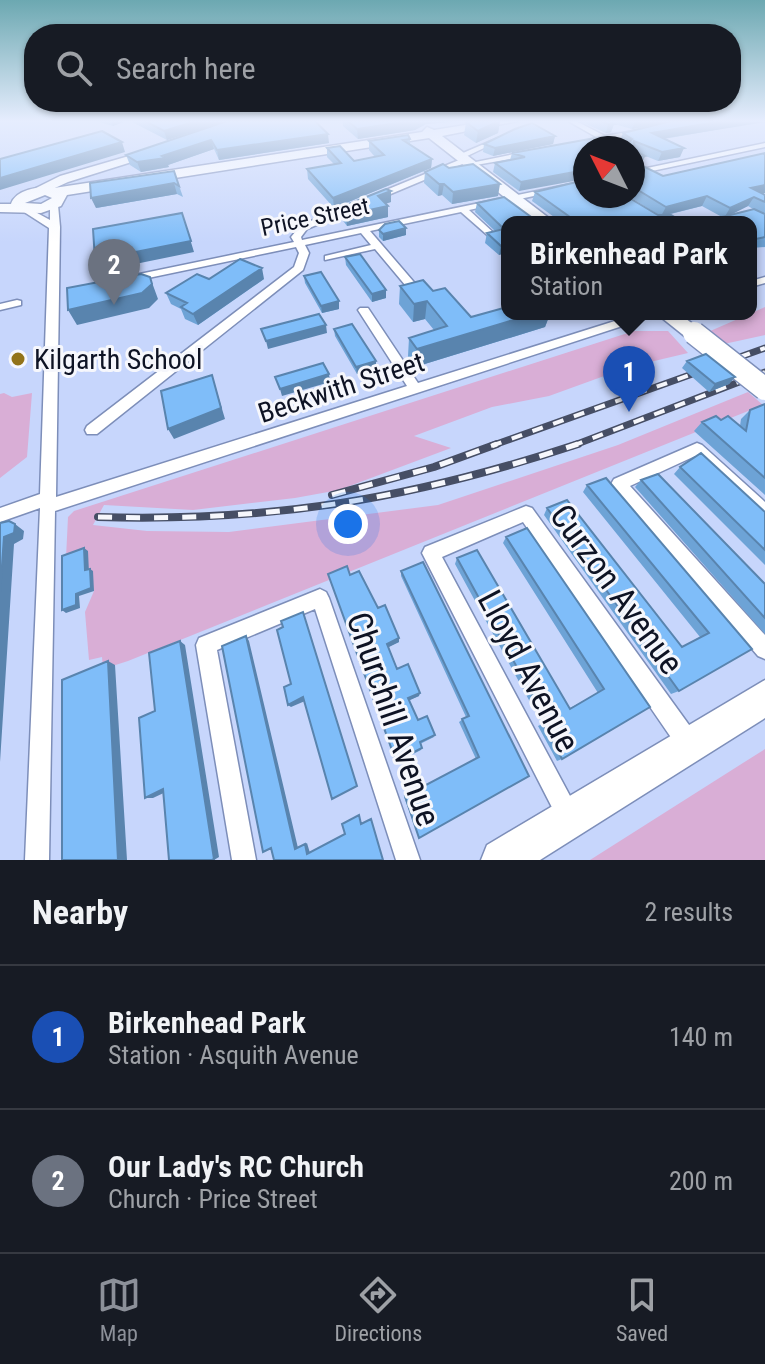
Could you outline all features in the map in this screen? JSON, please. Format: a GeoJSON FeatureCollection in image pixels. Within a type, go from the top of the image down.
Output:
{"type":"FeatureCollection","features":[{"type":"Feature","properties":{"kind":"main road"},"geometry":{"type":"LineString","coordinates":[[57,194],[132,161]]}},
{"type":"Feature","properties":{"kind":"main road"},"geometry":{"type":"LineString","coordinates":[[0,205],[268,161]]}},
{"type":"Feature","properties":{"kind":"main road"},"geometry":{"type":"LineString","coordinates":[[466,161],[538,216]]}},
{"type":"Feature","properties":{"kind":"main road"},"geometry":{"type":"LineString","coordinates":[[676,320],[765,389]]}},
{"type":"Feature","properties":{"kind":"main road"},"geometry":{"type":"LineString","coordinates":[[502,860],[765,698]]}},
{"type":"Feature","properties":{"kind":"street"},"geometry":{"type":"LineString","coordinates":[[92,430],[299,268],[304,253],[296,237],[304,227],[462,161]]}},
{"type":"Feature","properties":{"kind":"street"},"geometry":{"type":"LineString","coordinates":[[646,161],[672,177]]}},
{"type":"Feature","properties":{"kind":"street"},"geometry":{"type":"LineString","coordinates":[[645,170],[689,161]]}},
{"type":"Feature","properties":{"kind":"street"},"geometry":{"type":"LineString","coordinates":[[703,170],[734,162]]}},
{"type":"Feature","properties":{"kind":"street","name":"Price Street"},"geometry":{"type":"LineString","coordinates":[[111,283],[573,186]]}},
{"type":"Feature","properties":{"kind":"street"},"geometry":{"type":"LineString","coordinates":[[37,860],[47,503],[61,293],[55,227],[57,194]]}},
{"type":"Feature","properties":{"kind":"street"},"geometry":{"type":"LineString","coordinates":[[24,203],[55,227]]}},
{"type":"Feature","properties":{"kind":"street"},"geometry":{"type":"LineString","coordinates":[[463,209],[493,237]]}},
{"type":"Feature","properties":{"kind":"street"},"geometry":{"type":"LineString","coordinates":[[364,230],[415,290]]}},
{"type":"Feature","properties":{"kind":"street"},"geometry":{"type":"LineString","coordinates":[[328,258],[378,246]]}},
{"type":"Feature","properties":{"kind":"street"},"geometry":{"type":"LineString","coordinates":[[0,307],[17,303]]}},
{"type":"Feature","properties":{"kind":"street"},"geometry":{"type":"LineString","coordinates":[[364,310],[415,388]]}},
{"type":"Feature","properties":{"kind":"street","name":"Beckwith Street"},"geometry":{"type":"LineString","coordinates":[[0,515],[47,503],[630,320]]}},
{"type":"Feature","properties":{"kind":"street"},"geometry":{"type":"LineString","coordinates":[[765,512],[697,449],[619,484],[765,649]]}},
{"type":"Feature","properties":{"kind":"street","name":"Curzon Avenue"},"geometry":{"type":"LineString","coordinates":[[431,553],[526,513],[689,744]]}},
{"type":"Feature","properties":{"kind":"street","name":"Lloyd Avenue"},"geometry":{"type":"LineString","coordinates":[[431,553],[570,819]]}},
{"type":"Feature","properties":{"kind":"street","name":"Churchill Avenue"},"geometry":{"type":"LineString","coordinates":[[244,860],[206,645],[320,598],[408,860]]}},
{"type":"Feature","properties":{"kind":"shaded area"},"geometry":{"type":"Polygon","coordinates":[[[765,307],[765,335],[724,344],[708,332],[735,320],[757,320],[757,311],[765,307]]]}},
{"type":"Feature","properties":{"kind":"shaded area"},"geometry":{"type":"Polygon","coordinates":[[[634,331],[668,331],[688,353],[629,367],[549,396],[492,407],[414,436],[451,448],[339,490],[193,510],[104,505],[93,525],[147,531],[229,532],[438,505],[618,445],[748,392],[763,405],[128,661],[103,669],[102,657],[89,660],[85,612],[94,591],[66,558],[68,517],[74,511],[634,331]]]}},
{"type":"Feature","properties":{"kind":"shaded area"},"geometry":{"type":"Polygon","coordinates":[[[32,393],[27,457],[0,478],[0,394],[12,397],[32,393]]]}},
{"type":"Feature","properties":{"kind":"shaded area"},"geometry":{"type":"Polygon","coordinates":[[[765,749],[765,860],[590,860],[765,749]]]}},
{"type":"Feature","properties":{"kind":"building"},"geometry":{"type":"Polygon","coordinates":[[[0,161],[57,161],[0,178],[0,161]]]}},
{"type":"Feature","properties":{"kind":"building"},"geometry":{"type":"Polygon","coordinates":[[[339,161],[427,161],[333,198],[307,169],[341,163],[339,161]]]}},
{"type":"Feature","properties":{"kind":"building"},"geometry":{"type":"Polygon","coordinates":[[[573,161],[573,172],[521,182],[495,163],[573,161]]]}},
{"type":"Feature","properties":{"kind":"building"},"geometry":{"type":"Polygon","coordinates":[[[729,161],[765,161],[765,185],[751,188],[765,195],[765,202],[754,197],[730,208],[707,196],[666,207],[645,194],[645,167],[663,176],[729,161]]]}},
{"type":"Feature","properties":{"kind":"building"},"geometry":{"type":"Polygon","coordinates":[[[443,164],[449,168],[473,164],[500,184],[453,192],[425,172],[443,164]]]}},
{"type":"Feature","properties":{"kind":"building"},"geometry":{"type":"Polygon","coordinates":[[[174,171],[179,186],[174,183],[91,198],[90,183],[174,171]]]}},
{"type":"Feature","properties":{"kind":"building"},"geometry":{"type":"Polygon","coordinates":[[[573,183],[573,208],[645,207],[658,215],[673,216],[569,216],[535,192],[573,183]]]}},
{"type":"Feature","properties":{"kind":"building"},"geometry":{"type":"Polygon","coordinates":[[[386,189],[391,191],[378,196],[388,206],[346,215],[341,207],[386,189]]]}},
{"type":"Feature","properties":{"kind":"building"},"geometry":{"type":"Polygon","coordinates":[[[504,197],[530,216],[501,216],[501,226],[477,203],[504,197]]]}},
{"type":"Feature","properties":{"kind":"building"},"geometry":{"type":"Polygon","coordinates":[[[754,209],[765,214],[765,237],[757,239],[757,216],[726,216],[754,209]]]}},
{"type":"Feature","properties":{"kind":"building"},"geometry":{"type":"Polygon","coordinates":[[[182,213],[191,241],[95,260],[93,229],[182,213]]]}},
{"type":"Feature","properties":{"kind":"building"},"geometry":{"type":"Polygon","coordinates":[[[399,221],[406,228],[383,234],[379,230],[385,224],[399,221]]]}},
{"type":"Feature","properties":{"kind":"building"},"geometry":{"type":"Polygon","coordinates":[[[501,230],[501,246],[487,233],[501,230]]]}},
{"type":"Feature","properties":{"kind":"building"},"geometry":{"type":"Polygon","coordinates":[[[360,254],[386,290],[372,294],[345,257],[360,254]]]}},
{"type":"Feature","properties":{"kind":"building"},"geometry":{"type":"Polygon","coordinates":[[[240,259],[262,268],[193,314],[181,307],[187,303],[166,293],[197,274],[209,279],[240,259]]]}},
{"type":"Feature","properties":{"kind":"building"},"geometry":{"type":"Polygon","coordinates":[[[321,272],[339,301],[321,306],[304,276],[321,272]]]}},
{"type":"Feature","properties":{"kind":"building"},"geometry":{"type":"Polygon","coordinates":[[[141,274],[150,277],[152,284],[142,293],[68,310],[67,288],[141,274]]]}},
{"type":"Feature","properties":{"kind":"building"},"geometry":{"type":"Polygon","coordinates":[[[423,280],[433,291],[445,288],[471,317],[501,309],[501,320],[513,320],[417,349],[409,338],[447,326],[427,301],[414,304],[400,286],[423,280]]]}},
{"type":"Feature","properties":{"kind":"building"},"geometry":{"type":"Polygon","coordinates":[[[319,314],[326,325],[266,341],[261,329],[319,314]]]}},
{"type":"Feature","properties":{"kind":"building"},"geometry":{"type":"Polygon","coordinates":[[[352,324],[376,361],[356,367],[334,329],[352,324]]]}},
{"type":"Feature","properties":{"kind":"building"},"geometry":{"type":"Polygon","coordinates":[[[706,354],[735,377],[715,384],[687,361],[706,354]]]}},
{"type":"Feature","properties":{"kind":"building"},"geometry":{"type":"Polygon","coordinates":[[[323,363],[329,374],[280,389],[275,377],[323,363]]]}},
{"type":"Feature","properties":{"kind":"building"},"geometry":{"type":"Polygon","coordinates":[[[212,375],[221,408],[168,429],[161,391],[212,375]]]}},
{"type":"Feature","properties":{"kind":"building"},"geometry":{"type":"Polygon","coordinates":[[[765,404],[765,478],[702,422],[716,416],[721,420],[728,416],[746,431],[750,410],[765,404]]]}},
{"type":"Feature","properties":{"kind":"building"},"geometry":{"type":"Polygon","coordinates":[[[701,453],[765,512],[765,550],[680,467],[701,453]]]}},
{"type":"Feature","properties":{"kind":"building"},"geometry":{"type":"Polygon","coordinates":[[[658,474],[765,584],[765,618],[641,480],[658,474]]]}},
{"type":"Feature","properties":{"kind":"building"},"geometry":{"type":"Polygon","coordinates":[[[606,478],[752,649],[679,691],[547,508],[567,500],[682,647],[709,633],[587,485],[606,478]]]}},
{"type":"Feature","properties":{"kind":"building"},"geometry":{"type":"Polygon","coordinates":[[[9,521],[15,524],[14,533],[4,537],[0,594],[0,523],[9,521]]]}},
{"type":"Feature","properties":{"kind":"building"},"geometry":{"type":"Polygon","coordinates":[[[527,528],[650,707],[562,759],[543,724],[547,722],[457,558],[477,550],[570,709],[604,689],[506,537],[527,528]]]}},
{"type":"Feature","properties":{"kind":"building"},"geometry":{"type":"Polygon","coordinates":[[[84,548],[85,570],[90,569],[91,588],[76,594],[76,605],[62,610],[62,556],[84,548]]]}},
{"type":"Feature","properties":{"kind":"building"},"geometry":{"type":"Polygon","coordinates":[[[423,562],[529,776],[419,838],[405,796],[479,757],[462,719],[469,716],[401,571],[423,562]]]}},
{"type":"Feature","properties":{"kind":"building"},"geometry":{"type":"Polygon","coordinates":[[[347,566],[350,575],[359,571],[378,608],[385,605],[399,638],[387,644],[397,669],[408,664],[420,693],[408,698],[418,720],[427,716],[435,735],[420,742],[422,748],[396,761],[328,574],[347,566]]]}},
{"type":"Feature","properties":{"kind":"building"},"geometry":{"type":"Polygon","coordinates":[[[303,612],[357,786],[332,799],[303,697],[288,705],[284,687],[291,684],[277,630],[283,627],[281,621],[303,612]]]}},
{"type":"Feature","properties":{"kind":"building"},"geometry":{"type":"Polygon","coordinates":[[[246,636],[295,849],[305,844],[307,854],[345,834],[342,824],[359,815],[361,824],[371,819],[383,860],[274,860],[271,848],[263,852],[222,646],[246,636]]]}},
{"type":"Feature","properties":{"kind":"building"},"geometry":{"type":"Polygon","coordinates":[[[180,641],[212,860],[169,860],[163,789],[145,798],[139,718],[155,711],[149,653],[180,641]]]}},
{"type":"Feature","properties":{"kind":"building"},"geometry":{"type":"Polygon","coordinates":[[[108,661],[118,860],[62,860],[62,680],[108,661]]]}},
{"type":"Feature","properties":{"kind":"railway"},"geometry":{"type":"LineString","coordinates":[[491,446],[765,348]]}},
{"type":"Feature","properties":{"kind":"railway"},"geometry":{"type":"LineString","coordinates":[[574,445],[765,372]]}},
{"type":"Feature","properties":{"kind":"railway"},"geometry":{"type":"LineString","coordinates":[[332,495],[434,467],[497,444]]}},
{"type":"Feature","properties":{"kind":"railway"},"geometry":{"type":"LineString","coordinates":[[574,445],[578,444]]}},
{"type":"Feature","properties":{"kind":"railway"},"geometry":{"type":"LineString","coordinates":[[98,517],[223,515],[341,503],[457,479],[574,445]]}},
{"type":"Feature","properties":{"kind":"place","name":"Our Lady's RC Church"},"geometry":{"type":"Point","coordinates":[114,305]}},
{"type":"Feature","properties":{"kind":"place","name":"Kilgarth School"},"geometry":{"type":"Point","coordinates":[18,359]}},
{"type":"Feature","properties":{"kind":"place","name":"Birkenhead Park"},"geometry":{"type":"Point","coordinates":[629,412]}}]}
